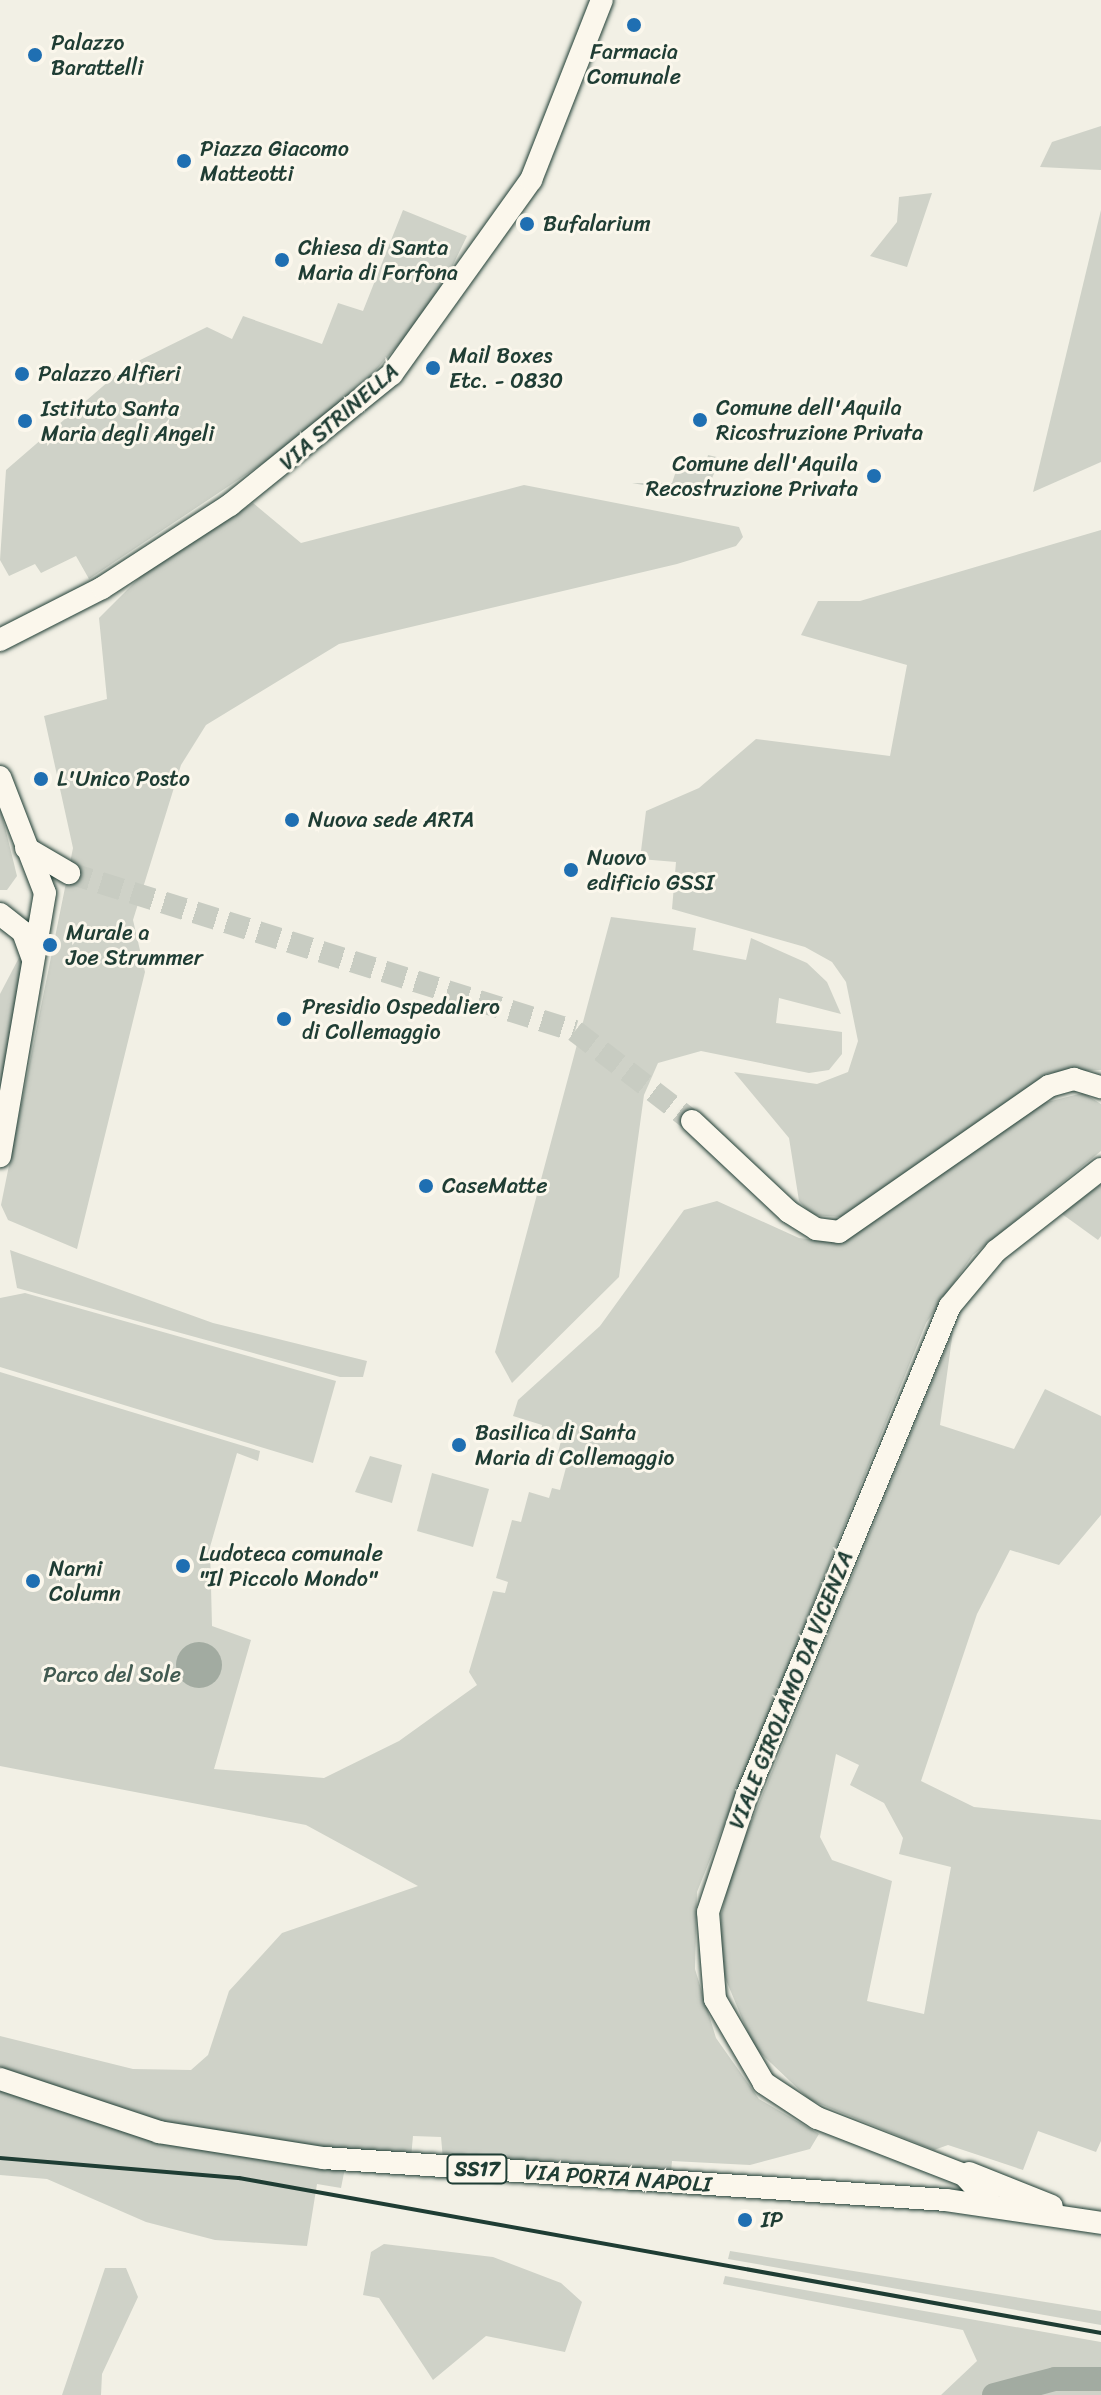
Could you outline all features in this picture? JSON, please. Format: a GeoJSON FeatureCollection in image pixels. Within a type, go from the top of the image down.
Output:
{"type":"FeatureCollection","features":[{"type":"Feature","properties":{"kind":"main road","name":"VIA STRINELLA"},"geometry":{"type":"LineString","coordinates":[[1,640],[218,513],[396,370],[531,180],[602,0]]}},
{"type":"Feature","properties":{"kind":"main road"},"geometry":{"type":"LineString","coordinates":[[0,777],[6,803],[23,843],[69,873],[43,891],[30,913],[0,914]]}},
{"type":"Feature","properties":{"kind":"main road"},"geometry":{"type":"LineString","coordinates":[[0,1156],[34,968],[43,891]]}},
{"type":"Feature","properties":{"kind":"main road"},"geometry":{"type":"LineString","coordinates":[[0,914],[27,938],[34,968]]}},
{"type":"Feature","properties":{"kind":"main road"},"geometry":{"type":"LineString","coordinates":[[692,1121],[789,1212],[816,1229],[839,1232],[1045,1088],[1090,1080],[1101,1087]]}},
{"type":"Feature","properties":{"kind":"main road","name":"VIALE GIROLAMO DA VICENZA"},"geometry":{"type":"LineString","coordinates":[[1066,2216],[977,2188],[943,2165],[817,2118],[764,2083],[715,1999],[708,1912],[747,1795],[944,1317],[988,1259],[1101,1169]]}},
{"type":"Feature","properties":{"kind":"main road","name":"VIA PORTA NAPOLI"},"geometry":{"type":"LineString","coordinates":[[0,2079],[159,2132],[324,2158],[977,2188]]}},
{"type":"Feature","properties":{"kind":"main road"},"geometry":{"type":"LineString","coordinates":[[977,2188],[1000,2193],[991,2204],[1101,2223]]}},
{"type":"Feature","properties":{"kind":"green space"},"geometry":{"type":"Polygon","coordinates":[[[1101,126],[1101,170],[1040,167],[1052,142],[1101,126]]]}},
{"type":"Feature","properties":{"kind":"green space"},"geometry":{"type":"Polygon","coordinates":[[[932,193],[907,267],[870,256],[897,222],[899,197],[932,193]]]}},
{"type":"Feature","properties":{"kind":"green space"},"geometry":{"type":"Polygon","coordinates":[[[403,210],[467,236],[433,306],[358,390],[268,460],[89,579],[76,556],[41,573],[35,564],[9,576],[0,560],[6,470],[124,368],[207,327],[232,339],[243,316],[322,344],[338,303],[363,311],[403,210]]]}},
{"type":"Feature","properties":{"kind":"green space"},"geometry":{"type":"Polygon","coordinates":[[[1101,210],[1101,462],[1033,492],[1101,210]]]}},
{"type":"Feature","properties":{"kind":"green space"},"geometry":{"type":"Polygon","coordinates":[[[708,455],[721,458],[704,496],[632,483],[672,483],[677,468],[703,474],[708,455]]]}},
{"type":"Feature","properties":{"kind":"green space"},"geometry":{"type":"Polygon","coordinates":[[[524,485],[739,527],[743,537],[736,546],[677,564],[339,644],[206,725],[181,765],[133,920],[145,972],[77,1249],[8,1220],[1,1205],[73,848],[44,716],[107,699],[99,618],[143,574],[253,503],[301,543],[524,485]]]}},
{"type":"Feature","properties":{"kind":"green space"},"geometry":{"type":"Polygon","coordinates":[[[1101,530],[1101,1070],[1048,1073],[841,1217],[812,1215],[799,1201],[789,1138],[734,1072],[817,1084],[848,1072],[858,1041],[846,982],[832,962],[805,947],[672,909],[676,862],[640,859],[646,811],[699,788],[756,739],[890,756],[907,665],[801,635],[818,601],[860,601],[1101,530]]]}},
{"type":"Feature","properties":{"kind":"green space"},"geometry":{"type":"Polygon","coordinates":[[[0,807],[17,876],[7,890],[0,890],[0,807]]]}},
{"type":"Feature","properties":{"kind":"green space"},"geometry":{"type":"Polygon","coordinates":[[[611,917],[696,928],[693,950],[746,960],[751,938],[807,963],[827,982],[841,1014],[779,998],[776,1023],[842,1032],[842,1054],[829,1070],[809,1073],[701,1051],[658,1063],[644,1095],[619,1277],[512,1383],[495,1352],[611,917]]]}},
{"type":"Feature","properties":{"kind":"green space"},"geometry":{"type":"Polygon","coordinates":[[[22,952],[25,960],[0,1105],[0,994],[22,952]]]}},
{"type":"Feature","properties":{"kind":"green space","name":"Parco del Sole"},"geometry":{"type":"Polygon","coordinates":[[[1083,1093],[1101,1104],[1101,1151],[973,1255],[926,1323],[697,1892],[695,1969],[716,2038],[759,2099],[819,2134],[810,2149],[750,2165],[672,2161],[671,2172],[443,2160],[441,2137],[413,2136],[411,2158],[345,2168],[341,2188],[317,2184],[307,2246],[215,2240],[146,2222],[47,2179],[0,2175],[0,2036],[133,2069],[191,2070],[208,2055],[229,1991],[282,1933],[418,1886],[306,1825],[0,1766],[0,1372],[260,1451],[258,1461],[237,1453],[210,1547],[212,1626],[251,1640],[214,1769],[324,1778],[399,1741],[477,1685],[469,1672],[493,1591],[505,1593],[508,1582],[496,1578],[512,1520],[521,1522],[529,1492],[549,1498],[552,1488],[560,1490],[568,1460],[557,1456],[561,1441],[540,1436],[542,1425],[513,1416],[518,1400],[600,1326],[684,1210],[717,1201],[799,1238],[842,1243],[1043,1103],[1083,1093]]]}},
{"type":"Feature","properties":{"kind":"green space"},"geometry":{"type":"Polygon","coordinates":[[[1101,1184],[1101,1236],[1098,1240],[1062,1214],[1101,1184]]]}},
{"type":"Feature","properties":{"kind":"green space"},"geometry":{"type":"Polygon","coordinates":[[[10,1250],[213,1323],[367,1361],[363,1377],[340,1377],[17,1288],[10,1250]]]}},
{"type":"Feature","properties":{"kind":"green space"},"geometry":{"type":"Polygon","coordinates":[[[25,1293],[336,1381],[313,1463],[0,1367],[0,1298],[25,1293]]]}},
{"type":"Feature","properties":{"kind":"green space"},"geometry":{"type":"Polygon","coordinates":[[[953,1331],[940,1425],[1014,1449],[1045,1389],[1101,1416],[1101,1515],[1059,1565],[1010,1550],[977,1614],[921,1781],[974,1807],[1101,1820],[1101,2141],[1096,2152],[1038,2131],[1023,2170],[948,2145],[934,2150],[810,2100],[754,2047],[721,1968],[721,1915],[734,1864],[953,1331]],[[836,1754],[820,1837],[832,1860],[892,1881],[867,2001],[924,2014],[951,1867],[899,1854],[903,1838],[884,1803],[850,1785],[859,1765],[836,1754]]]}},
{"type":"Feature","properties":{"kind":"green space"},"geometry":{"type":"Polygon","coordinates":[[[370,1456],[402,1465],[392,1503],[355,1492],[370,1456]]]}},
{"type":"Feature","properties":{"kind":"green space"},"geometry":{"type":"Polygon","coordinates":[[[432,1473],[489,1489],[473,1547],[417,1531],[432,1473]]]}},
{"type":"Feature","properties":{"kind":"green space"},"geometry":{"type":"Polygon","coordinates":[[[384,2244],[493,2257],[561,2283],[582,2302],[565,2352],[486,2336],[433,2380],[379,2298],[363,2295],[371,2252],[384,2244]]]}},
{"type":"Feature","properties":{"kind":"green space"},"geometry":{"type":"Polygon","coordinates":[[[730,2251],[1101,2311],[1101,2325],[728,2259],[730,2251]]]}},
{"type":"Feature","properties":{"kind":"green space"},"geometry":{"type":"Polygon","coordinates":[[[105,2268],[126,2268],[138,2297],[102,2374],[101,2395],[62,2395],[105,2268]]]}},
{"type":"Feature","properties":{"kind":"green space"},"geometry":{"type":"Polygon","coordinates":[[[725,2276],[1101,2342],[1101,2395],[941,2395],[977,2361],[963,2330],[723,2284],[725,2276]]]}},
{"type":"Feature","properties":{"kind":"shaded area"},"geometry":{"type":"Polygon","coordinates":[[[199,1642],[215,1649],[222,1665],[215,1681],[199,1688],[183,1681],[176,1665],[183,1649],[199,1642]]]}},
{"type":"Feature","properties":{"kind":"waterway"},"geometry":{"type":"LineString","coordinates":[[994,2395],[1055,2379],[1101,2379]]}},
{"type":"Feature","properties":{"kind":"tunnel"},"geometry":{"type":"LineString","coordinates":[[69,873],[575,1031],[692,1121]]}},
{"type":"Feature","properties":{"kind":"railway"},"geometry":{"type":"LineString","coordinates":[[0,2158],[239,2178],[1101,2333]]}},
{"type":"Feature","properties":{"kind":"place","name":"Farmacia Comunale"},"geometry":{"type":"Point","coordinates":[634,25]}},
{"type":"Feature","properties":{"kind":"place","name":"Palazzo Barattelli"},"geometry":{"type":"Point","coordinates":[35,55]}},
{"type":"Feature","properties":{"kind":"place","name":"Piazza Giacomo Matteotti"},"geometry":{"type":"Point","coordinates":[184,161]}},
{"type":"Feature","properties":{"kind":"place","name":"Bufalarium"},"geometry":{"type":"Point","coordinates":[527,224]}},
{"type":"Feature","properties":{"kind":"place","name":"Chiesa di Santa Maria di Forfona"},"geometry":{"type":"Point","coordinates":[282,260]}},
{"type":"Feature","properties":{"kind":"place","name":"Mail Boxes Etc. - 0830"},"geometry":{"type":"Point","coordinates":[433,368]}},
{"type":"Feature","properties":{"kind":"place","name":"Palazzo Alfieri"},"geometry":{"type":"Point","coordinates":[22,374]}},
{"type":"Feature","properties":{"kind":"place","name":"Comune dell'Aquila Ricostruzione Privata"},"geometry":{"type":"Point","coordinates":[700,420]}},
{"type":"Feature","properties":{"kind":"place","name":"Istituto Santa Maria degli Angeli"},"geometry":{"type":"Point","coordinates":[25,421]}},
{"type":"Feature","properties":{"kind":"place","name":"Comune dell'Aquila Recostruzione Privata"},"geometry":{"type":"Point","coordinates":[874,476]}},
{"type":"Feature","properties":{"kind":"place","name":"L'Unico Posto"},"geometry":{"type":"Point","coordinates":[41,779]}},
{"type":"Feature","properties":{"kind":"place","name":"Nuova sede ARTA"},"geometry":{"type":"Point","coordinates":[292,820]}},
{"type":"Feature","properties":{"kind":"place","name":"Nuovo edificio GSSI"},"geometry":{"type":"Point","coordinates":[571,870]}},
{"type":"Feature","properties":{"kind":"place","name":"Murale a Joe Strummer"},"geometry":{"type":"Point","coordinates":[50,945]}},
{"type":"Feature","properties":{"kind":"place","name":"Presidio Ospedaliero di Collemaggio"},"geometry":{"type":"Point","coordinates":[284,1019]}},
{"type":"Feature","properties":{"kind":"place","name":"CaseMatte"},"geometry":{"type":"Point","coordinates":[426,1186]}},
{"type":"Feature","properties":{"kind":"place","name":"Basilica di Santa Maria di Collemaggio"},"geometry":{"type":"Point","coordinates":[459,1445]}},
{"type":"Feature","properties":{"kind":"place","name":"Ludoteca comunale \"Il Piccolo Mondo\""},"geometry":{"type":"Point","coordinates":[183,1566]}},
{"type":"Feature","properties":{"kind":"place","name":"Narni Column"},"geometry":{"type":"Point","coordinates":[33,1581]}},
{"type":"Feature","properties":{"kind":"place","name":"IP"},"geometry":{"type":"Point","coordinates":[745,2220]}}]}
